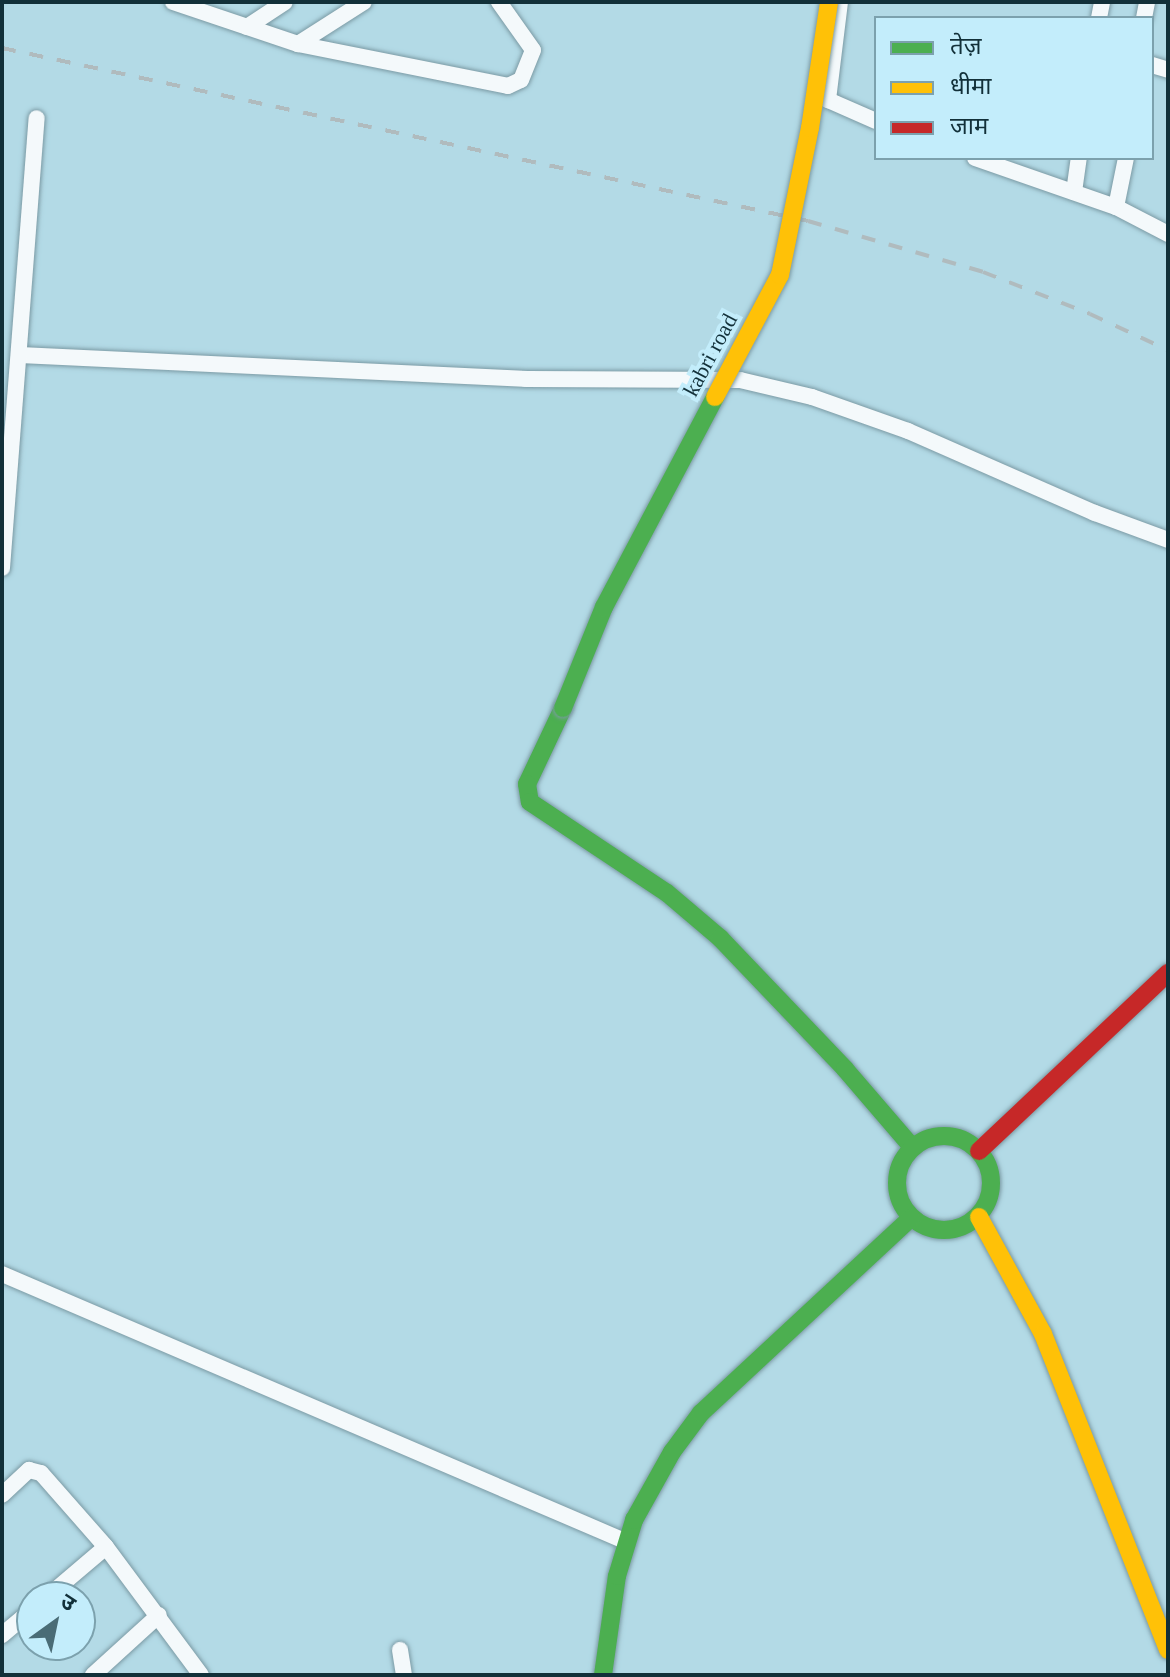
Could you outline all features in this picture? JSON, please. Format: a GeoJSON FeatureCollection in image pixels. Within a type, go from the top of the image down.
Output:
{"type":"FeatureCollection","features":[{"type":"Feature","properties":{"kind":"street"},"geometry":{"type":"LineString","coordinates":[[173,2],[298,44],[513,86],[525,73],[533,50],[499,2]]}},
{"type":"Feature","properties":{"kind":"street"},"geometry":{"type":"LineString","coordinates":[[247,27],[285,2]]}},
{"type":"Feature","properties":{"kind":"street"},"geometry":{"type":"LineString","coordinates":[[298,44],[364,2]]}},
{"type":"Feature","properties":{"kind":"street","name":"kabri road"},"geometry":{"type":"LineString","coordinates":[[829,2],[810,128],[780,275],[604,607],[563,708],[527,784],[530,802],[667,893],[720,938],[845,1069],[912,1147]]}},
{"type":"Feature","properties":{"kind":"street"},"geometry":{"type":"LineString","coordinates":[[840,2],[828,100],[874,120]]}},
{"type":"Feature","properties":{"kind":"street"},"geometry":{"type":"LineString","coordinates":[[2,568],[37,118]]}},
{"type":"Feature","properties":{"kind":"street"},"geometry":{"type":"LineString","coordinates":[[981,160],[1116,207],[1168,234]]}},
{"type":"Feature","properties":{"kind":"street"},"geometry":{"type":"LineString","coordinates":[[1074,192],[1079,160]]}},
{"type":"Feature","properties":{"kind":"street"},"geometry":{"type":"LineString","coordinates":[[1116,207],[1126,160]]}},
{"type":"Feature","properties":{"kind":"street"},"geometry":{"type":"LineString","coordinates":[[20,355],[527,379],[740,380],[812,397],[908,431],[1095,513],[1168,540]]}},
{"type":"Feature","properties":{"kind":"street"},"geometry":{"type":"LineString","coordinates":[[979,1151],[1168,973]]}},
{"type":"Feature","properties":{"kind":"street"},"geometry":{"type":"LineString","coordinates":[[943,1135],[960,1138],[979,1151],[988,1164],[992,1183],[990,1199],[979,1217],[963,1228],[945,1231],[926,1228],[911,1218],[901,1204],[896,1184],[899,1167],[912,1147],[943,1135]]}},
{"type":"Feature","properties":{"kind":"street"},"geometry":{"type":"LineString","coordinates":[[979,1217],[1043,1334],[1168,1650]]}},
{"type":"Feature","properties":{"kind":"street"},"geometry":{"type":"LineString","coordinates":[[603,1675],[617,1576],[627,1542],[634,1520],[672,1452],[701,1413],[911,1218]]}},
{"type":"Feature","properties":{"kind":"street"},"geometry":{"type":"LineString","coordinates":[[2,1274],[627,1542]]}},
{"type":"Feature","properties":{"kind":"street"},"geometry":{"type":"LineString","coordinates":[[2,1495],[29,1470],[36,1470],[106,1547],[201,1675]]}},
{"type":"Feature","properties":{"kind":"street"},"geometry":{"type":"LineString","coordinates":[[66,1581],[106,1547]]}},
{"type":"Feature","properties":{"kind":"street"},"geometry":{"type":"LineString","coordinates":[[93,1675],[159,1615]]}},
{"type":"Feature","properties":{"kind":"street"},"geometry":{"type":"LineString","coordinates":[[400,1650],[404,1675]]}},
{"type":"Feature","properties":{"kind":"railway"},"geometry":{"type":"LineString","coordinates":[[2,48],[808,221],[983,272],[1090,314],[1168,350]]}},
{"type":"Feature","properties":{"kind":"traffic: fast"},"geometry":{"type":"LineString","coordinates":[[563,708],[604,607],[715,397]]}},
{"type":"Feature","properties":{"kind":"traffic: fast"},"geometry":{"type":"LineString","coordinates":[[563,708],[527,784],[530,802],[667,893],[720,938],[845,1069],[912,1147]]}},
{"type":"Feature","properties":{"kind":"traffic: fast"},"geometry":{"type":"LineString","coordinates":[[935,1136],[953,1136],[978,1149],[988,1165],[991,1183],[988,1201],[978,1217],[953,1230],[935,1230],[910,1217],[897,1192],[897,1174],[910,1149],[935,1136]]}},
{"type":"Feature","properties":{"kind":"traffic: fast"},"geometry":{"type":"LineString","coordinates":[[603,1675],[617,1576],[634,1520],[672,1452],[701,1413],[911,1218]]}},
{"type":"Feature","properties":{"kind":"traffic: slow"},"geometry":{"type":"LineString","coordinates":[[715,397],[780,275],[810,128],[829,2]]}},
{"type":"Feature","properties":{"kind":"traffic: slow"},"geometry":{"type":"LineString","coordinates":[[979,1217],[1043,1334],[1168,1650]]}},
{"type":"Feature","properties":{"kind":"traffic: jam"},"geometry":{"type":"LineString","coordinates":[[979,1151],[1168,973]]}}]}
